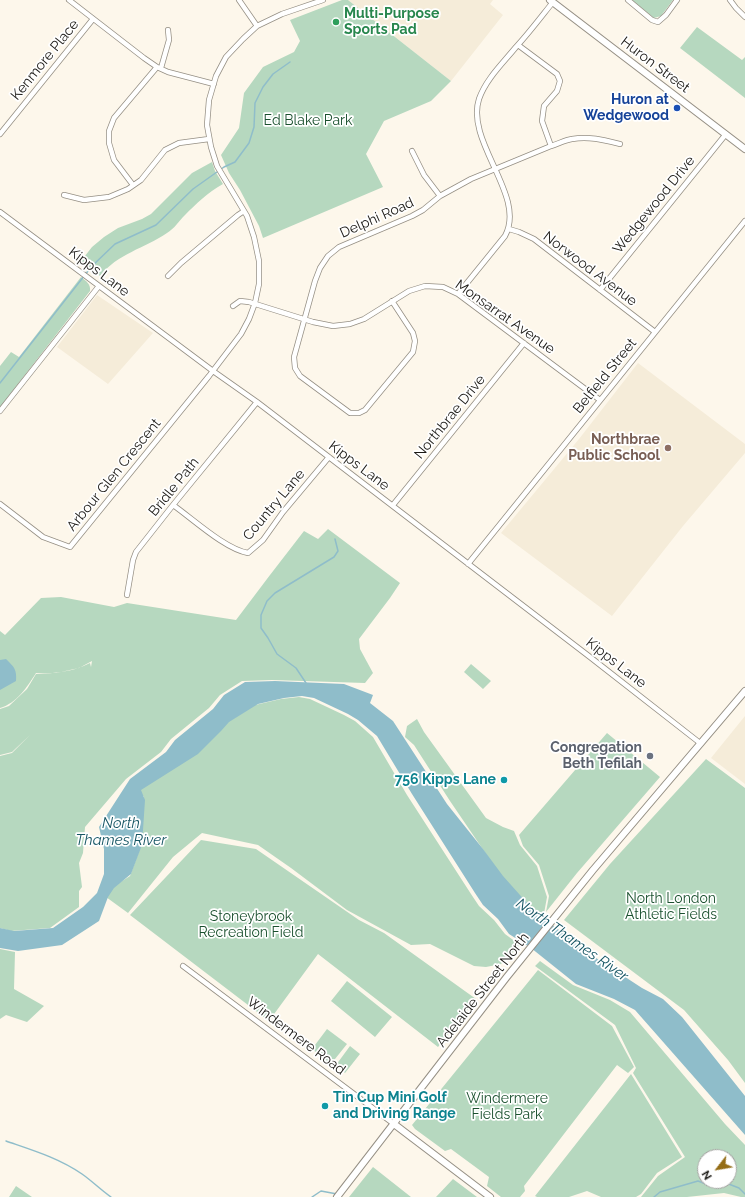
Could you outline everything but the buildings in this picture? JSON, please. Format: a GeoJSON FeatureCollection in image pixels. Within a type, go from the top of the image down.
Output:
{"type":"FeatureCollection","features":[{"type":"Feature","properties":{"kind":"main road","name":"Huron Street"},"geometry":{"type":"LineString","coordinates":[[551,1],[745,149]]}},
{"type":"Feature","properties":{"kind":"main road","name":"Adelaide Street North"},"geometry":{"type":"LineString","coordinates":[[337,1197],[593,870],[745,691]]}},
{"type":"Feature","properties":{"kind":"main road","name":"Windermere Road"},"geometry":{"type":"LineString","coordinates":[[394,1124],[490,1197]]}},
{"type":"Feature","properties":{"kind":"street"},"geometry":{"type":"LineString","coordinates":[[69,0],[159,68],[168,72],[214,84]]}},
{"type":"Feature","properties":{"kind":"street"},"geometry":{"type":"LineString","coordinates":[[239,0],[258,26]]}},
{"type":"Feature","properties":{"kind":"street"},"geometry":{"type":"LineString","coordinates":[[628,0],[652,20],[658,22],[666,16],[678,0]]}},
{"type":"Feature","properties":{"kind":"street"},"geometry":{"type":"LineString","coordinates":[[730,0],[745,17]]}},
{"type":"Feature","properties":{"kind":"street"},"geometry":{"type":"LineString","coordinates":[[213,371],[241,334],[249,319],[255,303],[259,284],[259,261],[254,237],[247,216],[218,168],[210,147],[207,125],[209,100],[216,76],[226,57],[243,39],[258,26],[282,14],[320,1]]}},
{"type":"Feature","properties":{"kind":"street"},"geometry":{"type":"LineString","coordinates":[[458,294],[509,229],[509,207],[505,191],[483,141],[478,123],[477,111],[479,98],[489,80],[518,45],[551,1]]}},
{"type":"Feature","properties":{"kind":"street","name":"Kenmore Place"},"geometry":{"type":"LineString","coordinates":[[0,134],[93,19]]}},
{"type":"Feature","properties":{"kind":"street"},"geometry":{"type":"LineString","coordinates":[[133,185],[114,160],[109,143],[109,131],[114,118],[159,68],[169,40],[168,30]]}},
{"type":"Feature","properties":{"kind":"street"},"geometry":{"type":"LineString","coordinates":[[518,45],[557,74],[560,80],[557,91],[544,106],[542,121],[551,146]]}},
{"type":"Feature","properties":{"kind":"street","name":"Wedgewood Drive"},"geometry":{"type":"LineString","coordinates":[[600,290],[726,134]]}},
{"type":"Feature","properties":{"kind":"street","name":"Delphi Road"},"geometry":{"type":"LineString","coordinates":[[392,301],[413,333],[415,341],[413,352],[366,410],[359,413],[350,413],[300,376],[295,368],[294,357],[304,319],[317,275],[328,256],[339,247],[424,210],[440,196],[471,179],[551,146],[571,139],[584,138],[601,139],[620,144]]}},
{"type":"Feature","properties":{"kind":"street"},"geometry":{"type":"LineString","coordinates":[[64,195],[84,200],[109,197],[141,180],[165,150],[179,143],[209,139]]}},
{"type":"Feature","properties":{"kind":"street"},"geometry":{"type":"LineString","coordinates":[[412,151],[424,175],[440,196]]}},
{"type":"Feature","properties":{"kind":"street"},"geometry":{"type":"LineString","coordinates":[[168,276],[180,263],[244,211]]}},
{"type":"Feature","properties":{"kind":"street","name":"Kipps Lane"},"geometry":{"type":"LineString","coordinates":[[0,212],[213,371],[257,402],[700,743]]}},
{"type":"Feature","properties":{"kind":"street","name":"Belfield Street"},"geometry":{"type":"LineString","coordinates":[[468,564],[745,220]]}},
{"type":"Feature","properties":{"kind":"street","name":"Norwood Avenue"},"geometry":{"type":"LineString","coordinates":[[509,229],[534,239],[654,332]]}},
{"type":"Feature","properties":{"kind":"street"},"geometry":{"type":"LineString","coordinates":[[0,411],[99,286]]}},
{"type":"Feature","properties":{"kind":"street","name":"Monsarrat Avenue"},"geometry":{"type":"LineString","coordinates":[[232,306],[240,301],[255,303],[304,319],[333,326],[350,324],[364,319],[409,291],[425,286],[443,287],[458,294],[600,400]]}},
{"type":"Feature","properties":{"kind":"street","name":"Northbrae Drive"},"geometry":{"type":"LineString","coordinates":[[393,506],[524,343]]}},
{"type":"Feature","properties":{"kind":"street","name":"Arbour Glen Crescent"},"geometry":{"type":"LineString","coordinates":[[0,504],[43,537],[70,547],[213,371]]}},
{"type":"Feature","properties":{"kind":"street","name":"Bridle Path"},"geometry":{"type":"LineString","coordinates":[[127,595],[135,555],[173,505],[257,402]]}},
{"type":"Feature","properties":{"kind":"street","name":"Country Lane"},"geometry":{"type":"LineString","coordinates":[[173,505],[224,543],[240,552],[248,553],[263,540],[283,512],[329,457]]}},
{"type":"Feature","properties":{"kind":"street","name":"Windermere Road"},"geometry":{"type":"LineString","coordinates":[[183,966],[394,1124]]}},
{"type":"Feature","properties":{"kind":"shaded area"},"geometry":{"type":"Polygon","coordinates":[[[348,0],[493,0],[490,4],[503,15],[451,81],[348,0]]]}},
{"type":"Feature","properties":{"kind":"shaded area"},"geometry":{"type":"Polygon","coordinates":[[[97,295],[153,333],[108,384],[57,347],[97,295]]]}},
{"type":"Feature","properties":{"kind":"shaded area"},"geometry":{"type":"Polygon","coordinates":[[[638,363],[745,444],[745,453],[683,526],[612,616],[501,533],[579,439],[638,363]]]}},
{"type":"Feature","properties":{"kind":"shaded area"},"geometry":{"type":"Polygon","coordinates":[[[745,716],[745,784],[711,758],[745,716]]]}},
{"type":"Feature","properties":{"kind":"green space","name":"Ed Blake Park"},"geometry":{"type":"Polygon","coordinates":[[[342,0],[348,0],[451,81],[431,101],[384,121],[366,154],[383,187],[263,238],[259,226],[229,173],[221,155],[239,128],[244,93],[263,67],[294,52],[300,41],[290,20],[342,0]]]}},
{"type":"Feature","properties":{"kind":"green space"},"geometry":{"type":"Polygon","coordinates":[[[632,0],[673,0],[661,16],[654,18],[632,0]]]}},
{"type":"Feature","properties":{"kind":"green space"},"geometry":{"type":"Polygon","coordinates":[[[697,27],[742,60],[745,57],[745,98],[680,48],[697,27]]]}},
{"type":"Feature","properties":{"kind":"green space"},"geometry":{"type":"Polygon","coordinates":[[[212,162],[215,171],[223,184],[202,198],[170,231],[115,262],[100,276],[81,261],[92,247],[104,237],[118,228],[151,214],[192,173],[212,162]]]}},
{"type":"Feature","properties":{"kind":"green space"},"geometry":{"type":"Polygon","coordinates":[[[81,277],[89,285],[90,291],[0,407],[0,366],[11,352],[19,357],[81,277]]]}},
{"type":"Feature","properties":{"kind":"green space"},"geometry":{"type":"Polygon","coordinates":[[[328,529],[400,583],[359,639],[360,649],[373,673],[365,683],[272,680],[242,681],[220,695],[209,708],[171,739],[161,752],[126,779],[85,827],[83,853],[79,863],[82,887],[79,891],[79,907],[50,928],[11,931],[0,928],[0,756],[12,753],[30,735],[12,752],[0,755],[0,709],[9,706],[27,689],[36,674],[51,673],[36,673],[25,689],[12,702],[0,708],[0,631],[5,635],[41,598],[61,597],[114,607],[127,603],[236,620],[304,531],[318,539],[328,529]]]}},
{"type":"Feature","properties":{"kind":"green space"},"geometry":{"type":"Polygon","coordinates":[[[471,664],[491,681],[483,689],[464,672],[471,664]]]}},
{"type":"Feature","properties":{"kind":"green space"},"geometry":{"type":"Polygon","coordinates":[[[299,697],[310,699],[344,715],[355,721],[373,737],[407,795],[479,906],[494,920],[505,934],[520,945],[501,964],[486,967],[474,966],[430,944],[411,945],[347,910],[258,845],[202,833],[173,857],[128,913],[106,897],[111,888],[130,876],[141,846],[144,797],[138,790],[226,723],[255,705],[281,699],[299,697]]]}},
{"type":"Feature","properties":{"kind":"green space"},"geometry":{"type":"Polygon","coordinates":[[[417,719],[424,732],[486,818],[514,831],[520,845],[537,866],[547,897],[543,919],[525,904],[501,876],[414,745],[405,737],[407,726],[417,719]]]}},
{"type":"Feature","properties":{"kind":"green space"},"geometry":{"type":"Polygon","coordinates":[[[607,733],[660,777],[577,873],[546,912],[549,896],[539,865],[523,846],[519,835],[607,733]]]}},
{"type":"Feature","properties":{"kind":"green space","name":"North London Athletic Fields"},"geometry":{"type":"Polygon","coordinates":[[[706,759],[745,788],[745,1083],[728,1060],[684,1010],[564,920],[610,864],[706,759]]]}},
{"type":"Feature","properties":{"kind":"green space","name":"Stoneybrook Recreation Field"},"geometry":{"type":"Polygon","coordinates":[[[201,840],[256,849],[359,920],[384,933],[476,999],[438,1047],[318,954],[269,1021],[130,915],[201,840]]]}},
{"type":"Feature","properties":{"kind":"green space"},"geometry":{"type":"Polygon","coordinates":[[[0,949],[15,952],[14,989],[44,1006],[27,1022],[6,1015],[0,1019],[0,949]]]}},
{"type":"Feature","properties":{"kind":"green space"},"geometry":{"type":"Polygon","coordinates":[[[540,961],[573,985],[610,1000],[630,1012],[725,1124],[745,1145],[745,1197],[724,1193],[687,1197],[641,1197],[658,1176],[685,1157],[633,1073],[636,1068],[615,1025],[535,966],[540,961]]]}},
{"type":"Feature","properties":{"kind":"green space","name":"Windermere Fields Park"},"geometry":{"type":"Polygon","coordinates":[[[538,970],[612,1026],[634,1067],[628,1073],[617,1065],[524,1186],[525,1191],[520,1197],[501,1197],[487,1186],[489,1177],[451,1149],[445,1151],[415,1129],[412,1125],[538,970]]]}},
{"type":"Feature","properties":{"kind":"green space"},"geometry":{"type":"Polygon","coordinates":[[[347,981],[392,1017],[375,1037],[331,1001],[347,981]]]}},
{"type":"Feature","properties":{"kind":"green space"},"geometry":{"type":"Polygon","coordinates":[[[327,1029],[347,1044],[331,1064],[312,1049],[327,1029]]]}},
{"type":"Feature","properties":{"kind":"green space"},"geometry":{"type":"Polygon","coordinates":[[[350,1046],[360,1054],[345,1073],[336,1065],[350,1046]]]}},
{"type":"Feature","properties":{"kind":"green space"},"geometry":{"type":"Polygon","coordinates":[[[631,1074],[682,1157],[657,1173],[641,1194],[636,1197],[601,1197],[587,1191],[569,1197],[535,1196],[631,1074]]]}},
{"type":"Feature","properties":{"kind":"green space"},"geometry":{"type":"Polygon","coordinates":[[[373,1167],[411,1197],[349,1197],[373,1167]]]}},
{"type":"Feature","properties":{"kind":"green space"},"geometry":{"type":"Polygon","coordinates":[[[453,1179],[477,1197],[436,1197],[453,1179]]]}},
{"type":"Feature","properties":{"kind":"green space"},"geometry":{"type":"Polygon","coordinates":[[[16,1186],[32,1197],[9,1197],[16,1186]]]}},
{"type":"Feature","properties":{"kind":"water"},"geometry":{"type":"Polygon","coordinates":[[[6,659],[14,668],[16,681],[0,690],[0,660],[6,659]]]}},
{"type":"Feature","properties":{"kind":"water","name":"North Thames River"},"geometry":{"type":"Polygon","coordinates":[[[275,681],[344,684],[373,695],[370,703],[393,721],[447,804],[503,876],[528,904],[546,920],[593,956],[642,988],[663,999],[682,1017],[745,1096],[745,1135],[635,1010],[614,999],[576,984],[531,948],[509,934],[498,919],[483,905],[475,893],[377,736],[358,720],[314,698],[302,696],[284,698],[258,704],[229,722],[198,754],[141,790],[145,800],[142,845],[131,874],[114,888],[108,897],[99,921],[62,945],[18,951],[0,948],[0,928],[14,931],[53,928],[83,907],[97,893],[104,874],[104,849],[99,827],[130,779],[166,752],[175,740],[213,709],[224,695],[245,682],[275,681]]]}},
{"type":"Feature","properties":{"kind":"waterway"},"geometry":{"type":"LineString","coordinates":[[0,383],[92,266],[115,244],[156,225],[193,189],[224,167],[235,162],[249,143],[254,127],[255,103],[263,87],[273,74],[290,62]]}},
{"type":"Feature","properties":{"kind":"waterway"},"geometry":{"type":"LineString","coordinates":[[306,683],[296,668],[277,654],[261,628],[261,615],[267,601],[275,593],[334,557],[338,551],[335,539]]}},
{"type":"Feature","properties":{"kind":"waterway"},"geometry":{"type":"LineString","coordinates":[[6,1141],[64,1163],[82,1174],[111,1197]]}},
{"type":"Feature","properties":{"kind":"waterway"},"geometry":{"type":"LineString","coordinates":[[654,1197],[660,1192],[698,1181],[714,1187],[726,1183],[739,1188],[745,1194]]}},
{"type":"Feature","properties":{"kind":"waterway"},"geometry":{"type":"LineString","coordinates":[[312,1197],[321,1191],[337,1194]]}},
{"type":"Feature","properties":{"kind":"place","name":"Multi-Purpose Sports Pad"},"geometry":{"type":"Point","coordinates":[336,22]}},
{"type":"Feature","properties":{"kind":"place","name":"Huron at Wedgewood"},"geometry":{"type":"Point","coordinates":[677,108]}},
{"type":"Feature","properties":{"kind":"place","name":"Northbrae Public School"},"geometry":{"type":"Point","coordinates":[668,448]}},
{"type":"Feature","properties":{"kind":"place","name":"Congregation Beth Tefilah"},"geometry":{"type":"Point","coordinates":[650,756]}},
{"type":"Feature","properties":{"kind":"place","name":"756 Kipps Lane"},"geometry":{"type":"Point","coordinates":[504,780]}},
{"type":"Feature","properties":{"kind":"place","name":"Tin Cup Mini Golf and Driving Range"},"geometry":{"type":"Point","coordinates":[325,1106]}}]}
